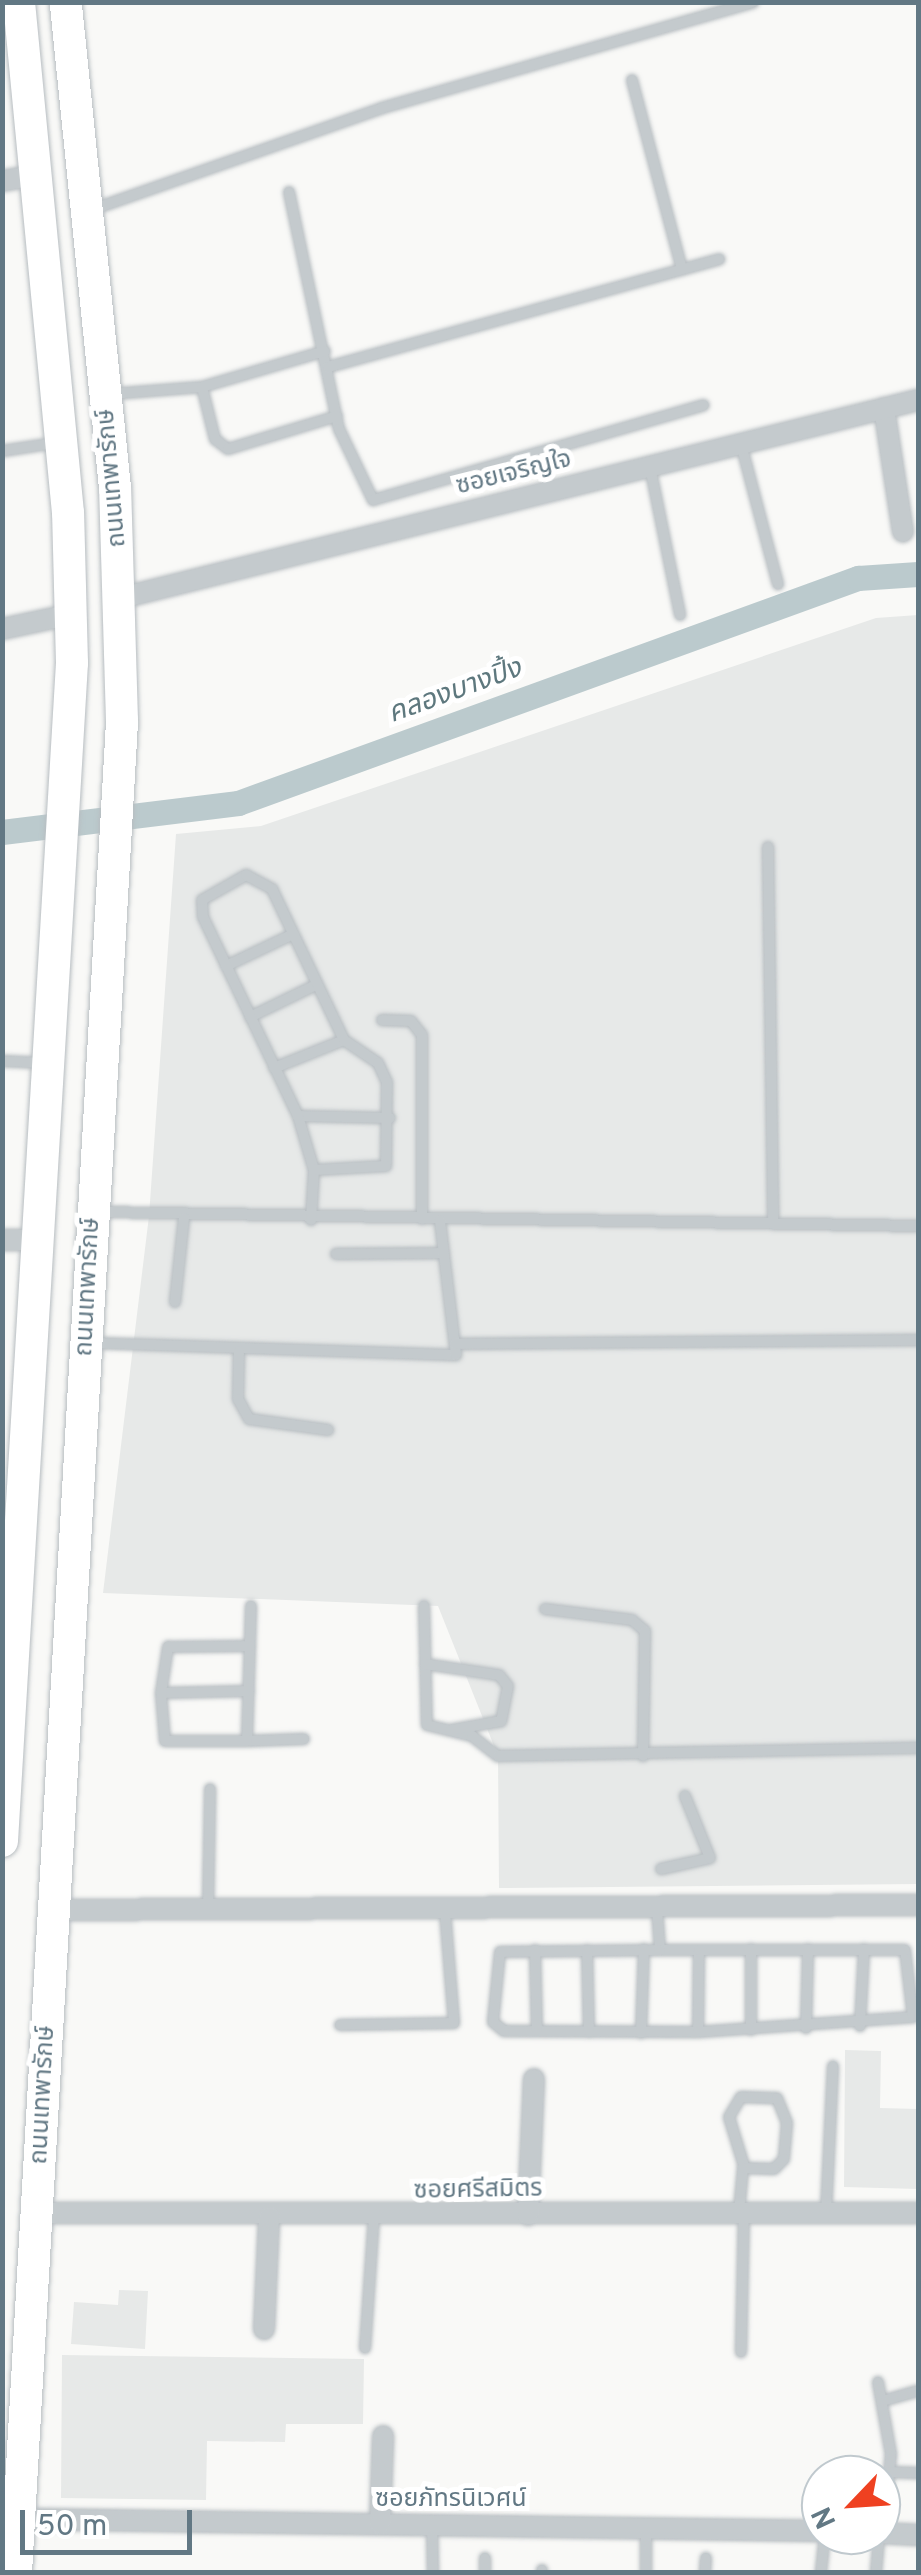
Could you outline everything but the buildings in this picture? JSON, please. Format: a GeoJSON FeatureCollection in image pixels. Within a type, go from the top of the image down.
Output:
{"type":"FeatureCollection","features":[{"type":"Feature","properties":{"kind":"main road","name":"ถนนเทพารักษ์"},"geometry":{"type":"LineString","coordinates":[[2,1840],[11,1514],[38,1240],[62,878],[72,614],[61,442],[19,2]]}},
{"type":"Feature","properties":{"kind":"main road","name":"ถนนเทพารักษ์"},"geometry":{"type":"LineString","coordinates":[[16,2572],[120,781],[122,598],[106,394],[66,2]]}},
{"type":"Feature","properties":{"kind":"main road"},"geometry":{"type":"LineString","coordinates":[[35,161],[80,142]]}},
{"type":"Feature","properties":{"kind":"main road"},"geometry":{"type":"LineString","coordinates":[[10,1607],[70,1604]]}},
{"type":"Feature","properties":{"kind":"street"},"geometry":{"type":"LineString","coordinates":[[2,182],[35,161]]}},
{"type":"Feature","properties":{"kind":"street","name":"ซอยเจริญใจ"},"geometry":{"type":"LineString","coordinates":[[122,598],[918,400]]}},
{"type":"Feature","properties":{"kind":"street"},"geometry":{"type":"LineString","coordinates":[[884,408],[903,532]]}},
{"type":"Feature","properties":{"kind":"street"},"geometry":{"type":"LineString","coordinates":[[2,629],[72,614]]}},
{"type":"Feature","properties":{"kind":"street"},"geometry":{"type":"LineString","coordinates":[[2,1240],[38,1240]]}},
{"type":"Feature","properties":{"kind":"street"},"geometry":{"type":"LineString","coordinates":[[54,1910],[918,1906]]}},
{"type":"Feature","properties":{"kind":"street"},"geometry":{"type":"LineString","coordinates":[[528,2215],[534,2079]]}},
{"type":"Feature","properties":{"kind":"street","name":"ซอยศรีสมิตร"},"geometry":{"type":"LineString","coordinates":[[37,2213],[269,2217],[918,2214]]}},
{"type":"Feature","properties":{"kind":"street"},"geometry":{"type":"LineString","coordinates":[[264,2329],[269,2217]]}},
{"type":"Feature","properties":{"kind":"street"},"geometry":{"type":"LineString","coordinates":[[380,2524],[383,2436]]}},
{"type":"Feature","properties":{"kind":"street","name":"ซอยภัทรนิเวศน์"},"geometry":{"type":"LineString","coordinates":[[20,2519],[646,2526],[801,2532]]}},
{"type":"Feature","properties":{"kind":"lane"},"geometry":{"type":"LineString","coordinates":[[87,212],[364,114],[753,2]]}},
{"type":"Feature","properties":{"kind":"lane"},"geometry":{"type":"LineString","coordinates":[[632,80],[682,270]]}},
{"type":"Feature","properties":{"kind":"lane"},"geometry":{"type":"LineString","coordinates":[[290,192],[337,416],[373,500],[704,405]]}},
{"type":"Feature","properties":{"kind":"lane"},"geometry":{"type":"LineString","coordinates":[[328,367],[718,259]]}},
{"type":"Feature","properties":{"kind":"lane"},"geometry":{"type":"LineString","coordinates":[[106,394],[202,387],[324,351]]}},
{"type":"Feature","properties":{"kind":"lane"},"geometry":{"type":"LineString","coordinates":[[202,387],[215,439],[228,448],[337,416]]}},
{"type":"Feature","properties":{"kind":"lane"},"geometry":{"type":"LineString","coordinates":[[2,451],[61,442]]}},
{"type":"Feature","properties":{"kind":"lane"},"geometry":{"type":"LineString","coordinates":[[741,442],[778,584]]}},
{"type":"Feature","properties":{"kind":"lane"},"geometry":{"type":"LineString","coordinates":[[650,466],[680,615]]}},
{"type":"Feature","properties":{"kind":"lane"},"geometry":{"type":"LineString","coordinates":[[768,847],[773,1224]]}},
{"type":"Feature","properties":{"kind":"lane"},"geometry":{"type":"LineString","coordinates":[[311,1220],[314,1170],[298,1116],[226,966],[202,900],[246,875],[272,888],[344,1040],[384,1069],[390,1118],[386,1166],[314,1170]]}},
{"type":"Feature","properties":{"kind":"lane"},"geometry":{"type":"LineString","coordinates":[[226,966],[293,934]]}},
{"type":"Feature","properties":{"kind":"lane"},"geometry":{"type":"LineString","coordinates":[[250,1018],[316,985]]}},
{"type":"Feature","properties":{"kind":"lane"},"geometry":{"type":"LineString","coordinates":[[382,1020],[411,1022],[422,1035],[422,1220]]}},
{"type":"Feature","properties":{"kind":"lane"},"geometry":{"type":"LineString","coordinates":[[274,1068],[344,1040]]}},
{"type":"Feature","properties":{"kind":"lane"},"geometry":{"type":"LineString","coordinates":[[2,1061],[49,1064]]}},
{"type":"Feature","properties":{"kind":"lane"},"geometry":{"type":"LineString","coordinates":[[298,1116],[390,1118]]}},
{"type":"Feature","properties":{"kind":"lane"},"geometry":{"type":"LineString","coordinates":[[94,1212],[184,1218],[918,1226]]}},
{"type":"Feature","properties":{"kind":"lane"},"geometry":{"type":"LineString","coordinates":[[175,1302],[184,1218]]}},
{"type":"Feature","properties":{"kind":"lane"},"geometry":{"type":"LineString","coordinates":[[86,1343],[240,1351],[456,1355],[440,1220]]}},
{"type":"Feature","properties":{"kind":"lane"},"geometry":{"type":"LineString","coordinates":[[336,1254],[444,1253]]}},
{"type":"Feature","properties":{"kind":"lane"},"geometry":{"type":"LineString","coordinates":[[455,1344],[918,1340]]}},
{"type":"Feature","properties":{"kind":"lane"},"geometry":{"type":"LineString","coordinates":[[240,1351],[238,1399],[249,1419],[328,1430]]}},
{"type":"Feature","properties":{"kind":"lane"},"geometry":{"type":"LineString","coordinates":[[248,1741],[251,1606]]}},
{"type":"Feature","properties":{"kind":"lane"},"geometry":{"type":"LineString","coordinates":[[424,1606],[428,1725],[451,1731],[498,1756],[918,1748]]}},
{"type":"Feature","properties":{"kind":"lane"},"geometry":{"type":"LineString","coordinates":[[545,1608],[632,1620],[644,1631],[644,1756]]}},
{"type":"Feature","properties":{"kind":"lane"},"geometry":{"type":"LineString","coordinates":[[250,1646],[168,1647],[161,1693],[165,1740],[304,1740]]}},
{"type":"Feature","properties":{"kind":"lane"},"geometry":{"type":"LineString","coordinates":[[425,1664],[499,1674],[508,1686],[500,1720],[451,1731]]}},
{"type":"Feature","properties":{"kind":"lane"},"geometry":{"type":"LineString","coordinates":[[161,1693],[249,1691]]}},
{"type":"Feature","properties":{"kind":"lane"},"geometry":{"type":"LineString","coordinates":[[208,1910],[210,1788]]}},
{"type":"Feature","properties":{"kind":"lane"},"geometry":{"type":"LineString","coordinates":[[661,1868],[710,1858],[685,1796]]}},
{"type":"Feature","properties":{"kind":"lane"},"geometry":{"type":"LineString","coordinates":[[657,1909],[660,1950]]}},
{"type":"Feature","properties":{"kind":"lane"},"geometry":{"type":"LineString","coordinates":[[340,2025],[454,2022],[446,1910]]}},
{"type":"Feature","properties":{"kind":"lane"},"geometry":{"type":"LineString","coordinates":[[642,2032],[644,1949]]}},
{"type":"Feature","properties":{"kind":"lane"},"geometry":{"type":"LineString","coordinates":[[750,1949],[752,2030]]}},
{"type":"Feature","properties":{"kind":"lane"},"geometry":{"type":"LineString","coordinates":[[860,2026],[864,1949]]}},
{"type":"Feature","properties":{"kind":"lane"},"geometry":{"type":"LineString","coordinates":[[864,1949],[908,1954],[913,2017],[860,2026],[698,2032],[538,2031],[493,2022],[493,1959],[535,1950],[660,1950],[864,1949]]}},
{"type":"Feature","properties":{"kind":"lane"},"geometry":{"type":"LineString","coordinates":[[535,1950],[538,2031]]}},
{"type":"Feature","properties":{"kind":"lane"},"geometry":{"type":"LineString","coordinates":[[587,1950],[589,2032]]}},
{"type":"Feature","properties":{"kind":"lane"},"geometry":{"type":"LineString","coordinates":[[698,2032],[699,1950]]}},
{"type":"Feature","properties":{"kind":"lane"},"geometry":{"type":"LineString","coordinates":[[806,2028],[808,1950]]}},
{"type":"Feature","properties":{"kind":"lane"},"geometry":{"type":"LineString","coordinates":[[826,2214],[833,2066]]}},
{"type":"Feature","properties":{"kind":"lane"},"geometry":{"type":"LineString","coordinates":[[740,2352],[743,2168],[729,2117],[741,2097],[777,2098],[787,2123],[784,2159],[774,2169],[743,2168]]}},
{"type":"Feature","properties":{"kind":"lane"},"geometry":{"type":"LineString","coordinates":[[365,2348],[374,2217]]}},
{"type":"Feature","properties":{"kind":"lane"},"geometry":{"type":"LineString","coordinates":[[878,2382],[886,2400],[888,2455]]}},
{"type":"Feature","properties":{"kind":"lane"},"geometry":{"type":"LineString","coordinates":[[886,2400],[918,2391]]}},
{"type":"Feature","properties":{"kind":"lane"},"geometry":{"type":"LineString","coordinates":[[432,2525],[433,2572]]}},
{"type":"Feature","properties":{"kind":"lane"},"geometry":{"type":"LineString","coordinates":[[646,2526],[646,2572]]}},
{"type":"Feature","properties":{"kind":"lane"},"geometry":{"type":"LineString","coordinates":[[485,2558],[485,2572]]}},
{"type":"Feature","properties":{"kind":"lane"},"geometry":{"type":"LineString","coordinates":[[705,2572],[706,2558]]}},
{"type":"Feature","properties":{"kind":"shaded area"},"geometry":{"type":"Polygon","coordinates":[[[918,615],[918,1884],[499,1888],[498,1756],[438,1606],[103,1593],[149,1216],[176,834],[261,826],[876,618],[918,615]]]}},
{"type":"Feature","properties":{"kind":"shaded area"},"geometry":{"type":"Polygon","coordinates":[[[845,2050],[881,2051],[880,2108],[918,2109],[918,2189],[844,2187],[845,2050]]]}},
{"type":"Feature","properties":{"kind":"shaded area"},"geometry":{"type":"Polygon","coordinates":[[[119,2290],[148,2291],[145,2349],[71,2344],[74,2302],[118,2305],[119,2290]]]}},
{"type":"Feature","properties":{"kind":"shaded area"},"geometry":{"type":"Polygon","coordinates":[[[62,2355],[364,2359],[363,2424],[286,2424],[285,2442],[207,2441],[206,2500],[61,2498],[62,2355]]]}},
{"type":"Feature","properties":{"kind":"waterway","name":"คลองบางปิ้ง"},"geometry":{"type":"LineString","coordinates":[[2,832],[238,803],[858,578],[918,574]]}}]}
